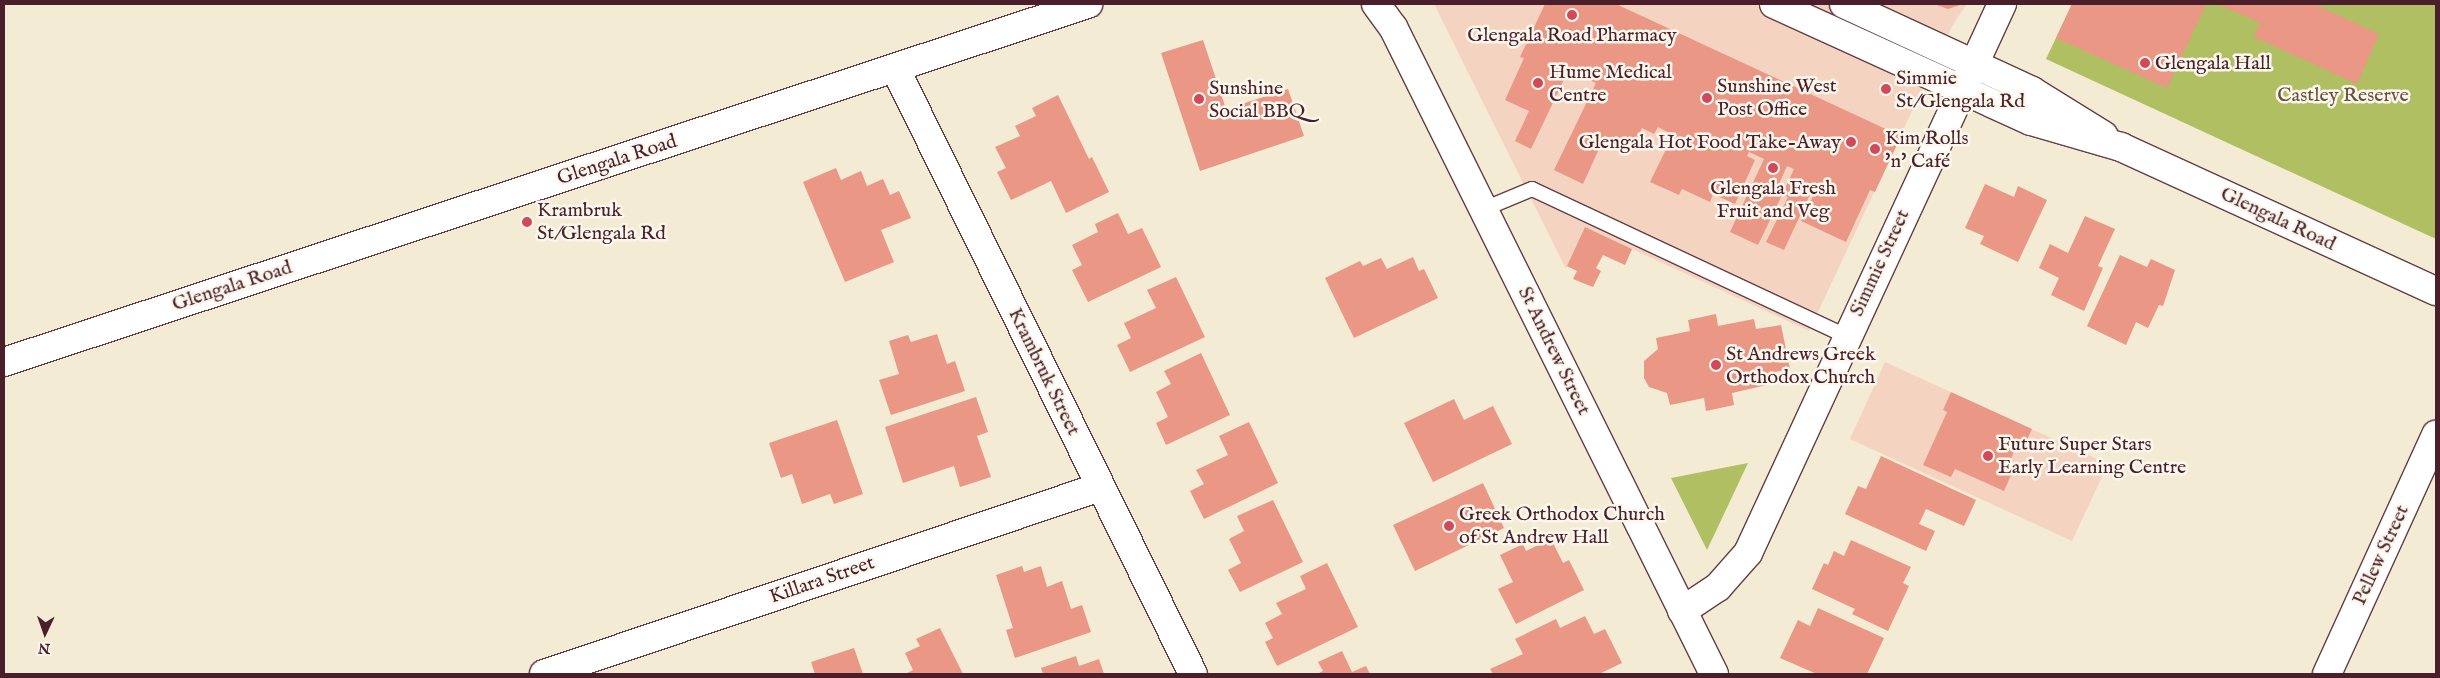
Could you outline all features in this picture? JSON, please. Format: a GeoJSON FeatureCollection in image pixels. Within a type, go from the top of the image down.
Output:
{"type":"FeatureCollection","features":[{"type":"Feature","properties":{"kind":"street","name":"Glengala Road"},"geometry":{"type":"LineString","coordinates":[[4,362],[1088,4]]}},
{"type":"Feature","properties":{"kind":"street","name":"St Andrew Street"},"geometry":{"type":"LineString","coordinates":[[1376,4],[1390,16],[1714,674]]}},
{"type":"Feature","properties":{"kind":"street","name":"Glengala Road"},"geometry":{"type":"LineString","coordinates":[[1774,4],[2031,121],[2121,147]]}},
{"type":"Feature","properties":{"kind":"street","name":"Glengala Road"},"geometry":{"type":"LineString","coordinates":[[1844,4],[2032,91],[2121,147],[2436,291]]}},
{"type":"Feature","properties":{"kind":"street","name":"Simmie Street"},"geometry":{"type":"LineString","coordinates":[[1682,611],[1718,587],[1748,553],[1846,336],[2002,4]]}},
{"type":"Feature","properties":{"kind":"street","name":"Krambruk Street"},"geometry":{"type":"LineString","coordinates":[[895,68],[1193,674]]}},
{"type":"Feature","properties":{"kind":"street","name":"Pellew Street"},"geometry":{"type":"LineString","coordinates":[[2327,674],[2436,435]]}},
{"type":"Feature","properties":{"kind":"street","name":"Killara Street"},"geometry":{"type":"LineString","coordinates":[[544,674],[1100,487]]}},
{"type":"Feature","properties":{"kind":"lane"},"geometry":{"type":"LineString","coordinates":[[1484,210],[1532,189],[1846,336]]}},
{"type":"Feature","properties":{"kind":"shaded area"},"geometry":{"type":"Polygon","coordinates":[[[1434,4],[1967,4],[1952,26],[1809,331],[1585,227],[1566,269],[1434,4]]]}},
{"type":"Feature","properties":{"kind":"shaded area","name":"Future Super Stars Early Learning Centre"},"geometry":{"type":"Polygon","coordinates":[[[1885,362],[2108,464],[2072,541],[1850,439],[1885,362]]]}},
{"type":"Feature","properties":{"kind":"green space","name":"Castley Reserve"},"geometry":{"type":"Polygon","coordinates":[[[2072,4],[2436,4],[2436,239],[2046,59],[2072,4]]]}},
{"type":"Feature","properties":{"kind":"green space"},"geometry":{"type":"Polygon","coordinates":[[[1748,463],[1707,550],[1671,478],[1748,463]]]}},
{"type":"Feature","properties":{"kind":"building"},"geometry":{"type":"Polygon","coordinates":[[[1545,4],[1616,4],[1901,136],[1875,192],[1870,190],[1846,242],[1801,221],[1817,188],[1814,186],[1784,250],[1766,242],[1788,197],[1782,195],[1758,245],[1730,232],[1764,159],[1749,152],[1747,156],[1755,160],[1735,204],[1713,194],[1710,202],[1682,189],[1679,195],[1650,182],[1673,135],[1658,127],[1654,134],[1642,128],[1631,152],[1604,138],[1583,184],[1554,170],[1596,83],[1568,71],[1531,149],[1515,141],[1529,111],[1505,100],[1524,58],[1520,57],[1545,4]],[[1787,166],[1776,191],[1782,195],[1794,169],[1787,166]]]}},
{"type":"Feature","properties":{"kind":"building"},"geometry":{"type":"Polygon","coordinates":[[[1934,4],[1963,4],[1948,9],[1934,4]]]}},
{"type":"Feature","properties":{"kind":"building","name":"Glengala Hall"},"geometry":{"type":"Polygon","coordinates":[[[2072,4],[2206,4],[2167,88],[2056,38],[2072,4]]]}},
{"type":"Feature","properties":{"kind":"building"},"geometry":{"type":"Polygon","coordinates":[[[2218,4],[2314,4],[2379,34],[2357,84],[2254,37],[2260,23],[2218,4]]]}},
{"type":"Feature","properties":{"kind":"building","name":"Sunshine Social BBQ"},"geometry":{"type":"Polygon","coordinates":[[[1203,40],[1226,109],[1288,89],[1304,136],[1200,171],[1161,53],[1203,40]]]}},
{"type":"Feature","properties":{"kind":"building"},"geometry":{"type":"Polygon","coordinates":[[[1058,95],[1089,159],[1092,157],[1109,192],[1066,213],[1051,181],[1011,200],[997,172],[1006,168],[995,147],[1020,136],[1015,126],[1036,116],[1032,108],[1058,95]]]}},
{"type":"Feature","properties":{"kind":"building"},"geometry":{"type":"Polygon","coordinates":[[[836,168],[841,180],[861,171],[867,186],[883,179],[890,195],[899,191],[911,218],[881,230],[894,262],[845,282],[803,182],[836,168]]]}},
{"type":"Feature","properties":{"kind":"building"},"geometry":{"type":"Polygon","coordinates":[[[1985,184],[2014,197],[2018,186],[2047,200],[2018,262],[1980,244],[1984,236],[1965,228],[1985,184]]]}},
{"type":"Feature","properties":{"kind":"building"},"geometry":{"type":"Polygon","coordinates":[[[1118,213],[1128,234],[1142,228],[1161,267],[1088,302],[1072,270],[1082,265],[1072,245],[1098,232],[1095,224],[1118,213]]]}},
{"type":"Feature","properties":{"kind":"building"},"geometry":{"type":"Polygon","coordinates":[[[2085,216],[2115,229],[2098,266],[2103,268],[2084,311],[2051,295],[2059,278],[2039,268],[2050,244],[2068,253],[2085,216]]]}},
{"type":"Feature","properties":{"kind":"building"},"geometry":{"type":"Polygon","coordinates":[[[1585,227],[1632,249],[1625,265],[1603,255],[1596,268],[1601,271],[1593,287],[1573,279],[1577,271],[1567,266],[1585,227]]]}},
{"type":"Feature","properties":{"kind":"building"},"geometry":{"type":"Polygon","coordinates":[[[2120,255],[2147,267],[2151,259],[2175,270],[2163,306],[2159,305],[2148,328],[2136,322],[2126,345],[2087,326],[2120,255]]]}},
{"type":"Feature","properties":{"kind":"building"},"geometry":{"type":"Polygon","coordinates":[[[1413,257],[1419,271],[1424,269],[1438,298],[1354,338],[1325,278],[1360,261],[1363,266],[1381,258],[1387,269],[1413,257]]]}},
{"type":"Feature","properties":{"kind":"building"},"geometry":{"type":"Polygon","coordinates":[[[1176,277],[1205,337],[1130,372],[1117,345],[1131,338],[1124,323],[1156,308],[1147,290],[1176,277]]]}},
{"type":"Feature","properties":{"kind":"building","name":"St Andrews Greek Orthodox Church"},"geometry":{"type":"Polygon","coordinates":[[[1716,314],[1718,326],[1754,319],[1756,329],[1781,325],[1790,369],[1765,374],[1767,385],[1732,393],[1734,405],[1706,411],[1704,398],[1670,405],[1667,393],[1649,387],[1644,378],[1644,361],[1658,349],[1656,338],[1690,331],[1688,320],[1716,314]]]}},
{"type":"Feature","properties":{"kind":"building"},"geometry":{"type":"Polygon","coordinates":[[[937,334],[947,364],[955,361],[965,391],[891,415],[879,380],[899,374],[889,341],[908,335],[911,342],[937,334]]]}},
{"type":"Feature","properties":{"kind":"building"},"geometry":{"type":"Polygon","coordinates":[[[1201,353],[1230,415],[1166,445],[1156,423],[1168,417],[1156,392],[1171,384],[1164,371],[1201,353]]]}},
{"type":"Feature","properties":{"kind":"building"},"geometry":{"type":"Polygon","coordinates":[[[1951,392],[2032,429],[2022,451],[2016,448],[2008,465],[2014,468],[2004,491],[1955,469],[1951,477],[1923,465],[1947,412],[1943,410],[1951,392]]]}},
{"type":"Feature","properties":{"kind":"building"},"geometry":{"type":"Polygon","coordinates":[[[976,397],[988,432],[977,436],[991,477],[960,487],[954,466],[903,483],[885,427],[976,397]]]}},
{"type":"Feature","properties":{"kind":"building"},"geometry":{"type":"Polygon","coordinates":[[[1454,399],[1464,420],[1493,406],[1512,444],[1433,482],[1404,423],[1454,399]]]}},
{"type":"Feature","properties":{"kind":"building"},"geometry":{"type":"Polygon","coordinates":[[[837,420],[863,494],[834,504],[830,494],[802,504],[792,474],[781,478],[769,443],[837,420]]]}},
{"type":"Feature","properties":{"kind":"building"},"geometry":{"type":"Polygon","coordinates":[[[1249,422],[1278,483],[1204,519],[1190,491],[1204,484],[1196,470],[1228,455],[1219,436],[1249,422]]]}},
{"type":"Feature","properties":{"kind":"building"},"geometry":{"type":"Polygon","coordinates":[[[1881,456],[1976,500],[1964,526],[1926,509],[1919,524],[1935,531],[1926,551],[1845,514],[1858,486],[1866,489],[1881,456]]]}},
{"type":"Feature","properties":{"kind":"building","name":"Greek Orthodox Church of St Andrew Hall"},"geometry":{"type":"Polygon","coordinates":[[[1483,483],[1504,528],[1415,571],[1393,525],[1483,483]]]}},
{"type":"Feature","properties":{"kind":"building"},"geometry":{"type":"Polygon","coordinates":[[[1273,500],[1303,562],[1240,592],[1228,570],[1241,563],[1229,539],[1244,531],[1237,516],[1273,500]]]}},
{"type":"Feature","properties":{"kind":"building"},"geometry":{"type":"Polygon","coordinates":[[[1551,539],[1563,563],[1569,560],[1584,590],[1516,624],[1498,589],[1513,582],[1500,555],[1523,544],[1526,551],[1551,539]]]}},
{"type":"Feature","properties":{"kind":"building"},"geometry":{"type":"Polygon","coordinates":[[[1851,540],[1911,567],[1903,583],[1909,586],[1888,631],[1852,614],[1855,609],[1812,589],[1824,563],[1828,565],[1834,551],[1844,556],[1851,540]]]}},
{"type":"Feature","properties":{"kind":"building"},"geometry":{"type":"Polygon","coordinates":[[[1327,563],[1358,627],[1277,666],[1265,642],[1273,638],[1265,623],[1282,614],[1276,603],[1306,589],[1300,576],[1327,563]]]}},
{"type":"Feature","properties":{"kind":"building"},"geometry":{"type":"Polygon","coordinates":[[[1022,566],[1024,572],[1041,566],[1047,587],[1062,581],[1071,609],[1082,605],[1091,632],[1015,658],[1006,630],[1013,628],[996,575],[1022,566]]]}},
{"type":"Feature","properties":{"kind":"building"},"geometry":{"type":"Polygon","coordinates":[[[1818,608],[1884,638],[1867,674],[1817,674],[1780,658],[1798,620],[1810,626],[1818,608]]]}},
{"type":"Feature","properties":{"kind":"building"},"geometry":{"type":"Polygon","coordinates":[[[1585,616],[1594,634],[1605,629],[1622,663],[1599,674],[1493,674],[1490,669],[1523,654],[1515,639],[1556,619],[1560,628],[1585,616]]]}},
{"type":"Feature","properties":{"kind":"building"},"geometry":{"type":"Polygon","coordinates":[[[940,628],[963,674],[905,674],[913,670],[905,653],[920,646],[916,639],[940,628]]]}},
{"type":"Feature","properties":{"kind":"building"},"geometry":{"type":"Polygon","coordinates":[[[854,648],[863,674],[815,674],[811,662],[854,648]]]}},
{"type":"Feature","properties":{"kind":"building"},"geometry":{"type":"Polygon","coordinates":[[[1342,651],[1352,672],[1366,666],[1370,674],[1317,674],[1323,671],[1318,662],[1342,651]]]}},
{"type":"Feature","properties":{"kind":"building"},"geometry":{"type":"Polygon","coordinates":[[[1076,656],[1079,666],[1099,659],[1104,674],[1043,674],[1041,668],[1076,656]]]}},
{"type":"Feature","properties":{"kind":"place","name":"Glengala Road Pharmacy"},"geometry":{"type":"Point","coordinates":[1572,15]}},
{"type":"Feature","properties":{"kind":"place","name":"Glengala Hall"},"geometry":{"type":"Point","coordinates":[2145,63]}},
{"type":"Feature","properties":{"kind":"place","name":"Hume Medical Centre"},"geometry":{"type":"Point","coordinates":[1538,83]}},
{"type":"Feature","properties":{"kind":"place","name":"Simmie St/Glengala Rd"},"geometry":{"type":"Point","coordinates":[1886,89]}},
{"type":"Feature","properties":{"kind":"place","name":"Sunshine West Post Office"},"geometry":{"type":"Point","coordinates":[1707,98]}},
{"type":"Feature","properties":{"kind":"place","name":"Sunshine Social BBQ"},"geometry":{"type":"Point","coordinates":[1199,99]}},
{"type":"Feature","properties":{"kind":"place","name":"Glengala Hot Food Take-Away"},"geometry":{"type":"Point","coordinates":[1851,142]}},
{"type":"Feature","properties":{"kind":"place","name":"Kim Rolls 'n' Café"},"geometry":{"type":"Point","coordinates":[1875,149]}},
{"type":"Feature","properties":{"kind":"place","name":"Glengala Fresh Fruit and Veg"},"geometry":{"type":"Point","coordinates":[1773,168]}},
{"type":"Feature","properties":{"kind":"place","name":"Krambruk St/Glengala Rd"},"geometry":{"type":"Point","coordinates":[527,222]}},
{"type":"Feature","properties":{"kind":"place","name":"St Andrews Greek Orthodox Church"},"geometry":{"type":"Point","coordinates":[1716,365]}},
{"type":"Feature","properties":{"kind":"place","name":"Future Super Stars Early Learning Centre"},"geometry":{"type":"Point","coordinates":[1988,456]}},
{"type":"Feature","properties":{"kind":"place","name":"Greek Orthodox Church of St Andrew Hall"},"geometry":{"type":"Point","coordinates":[1449,526]}}]}
